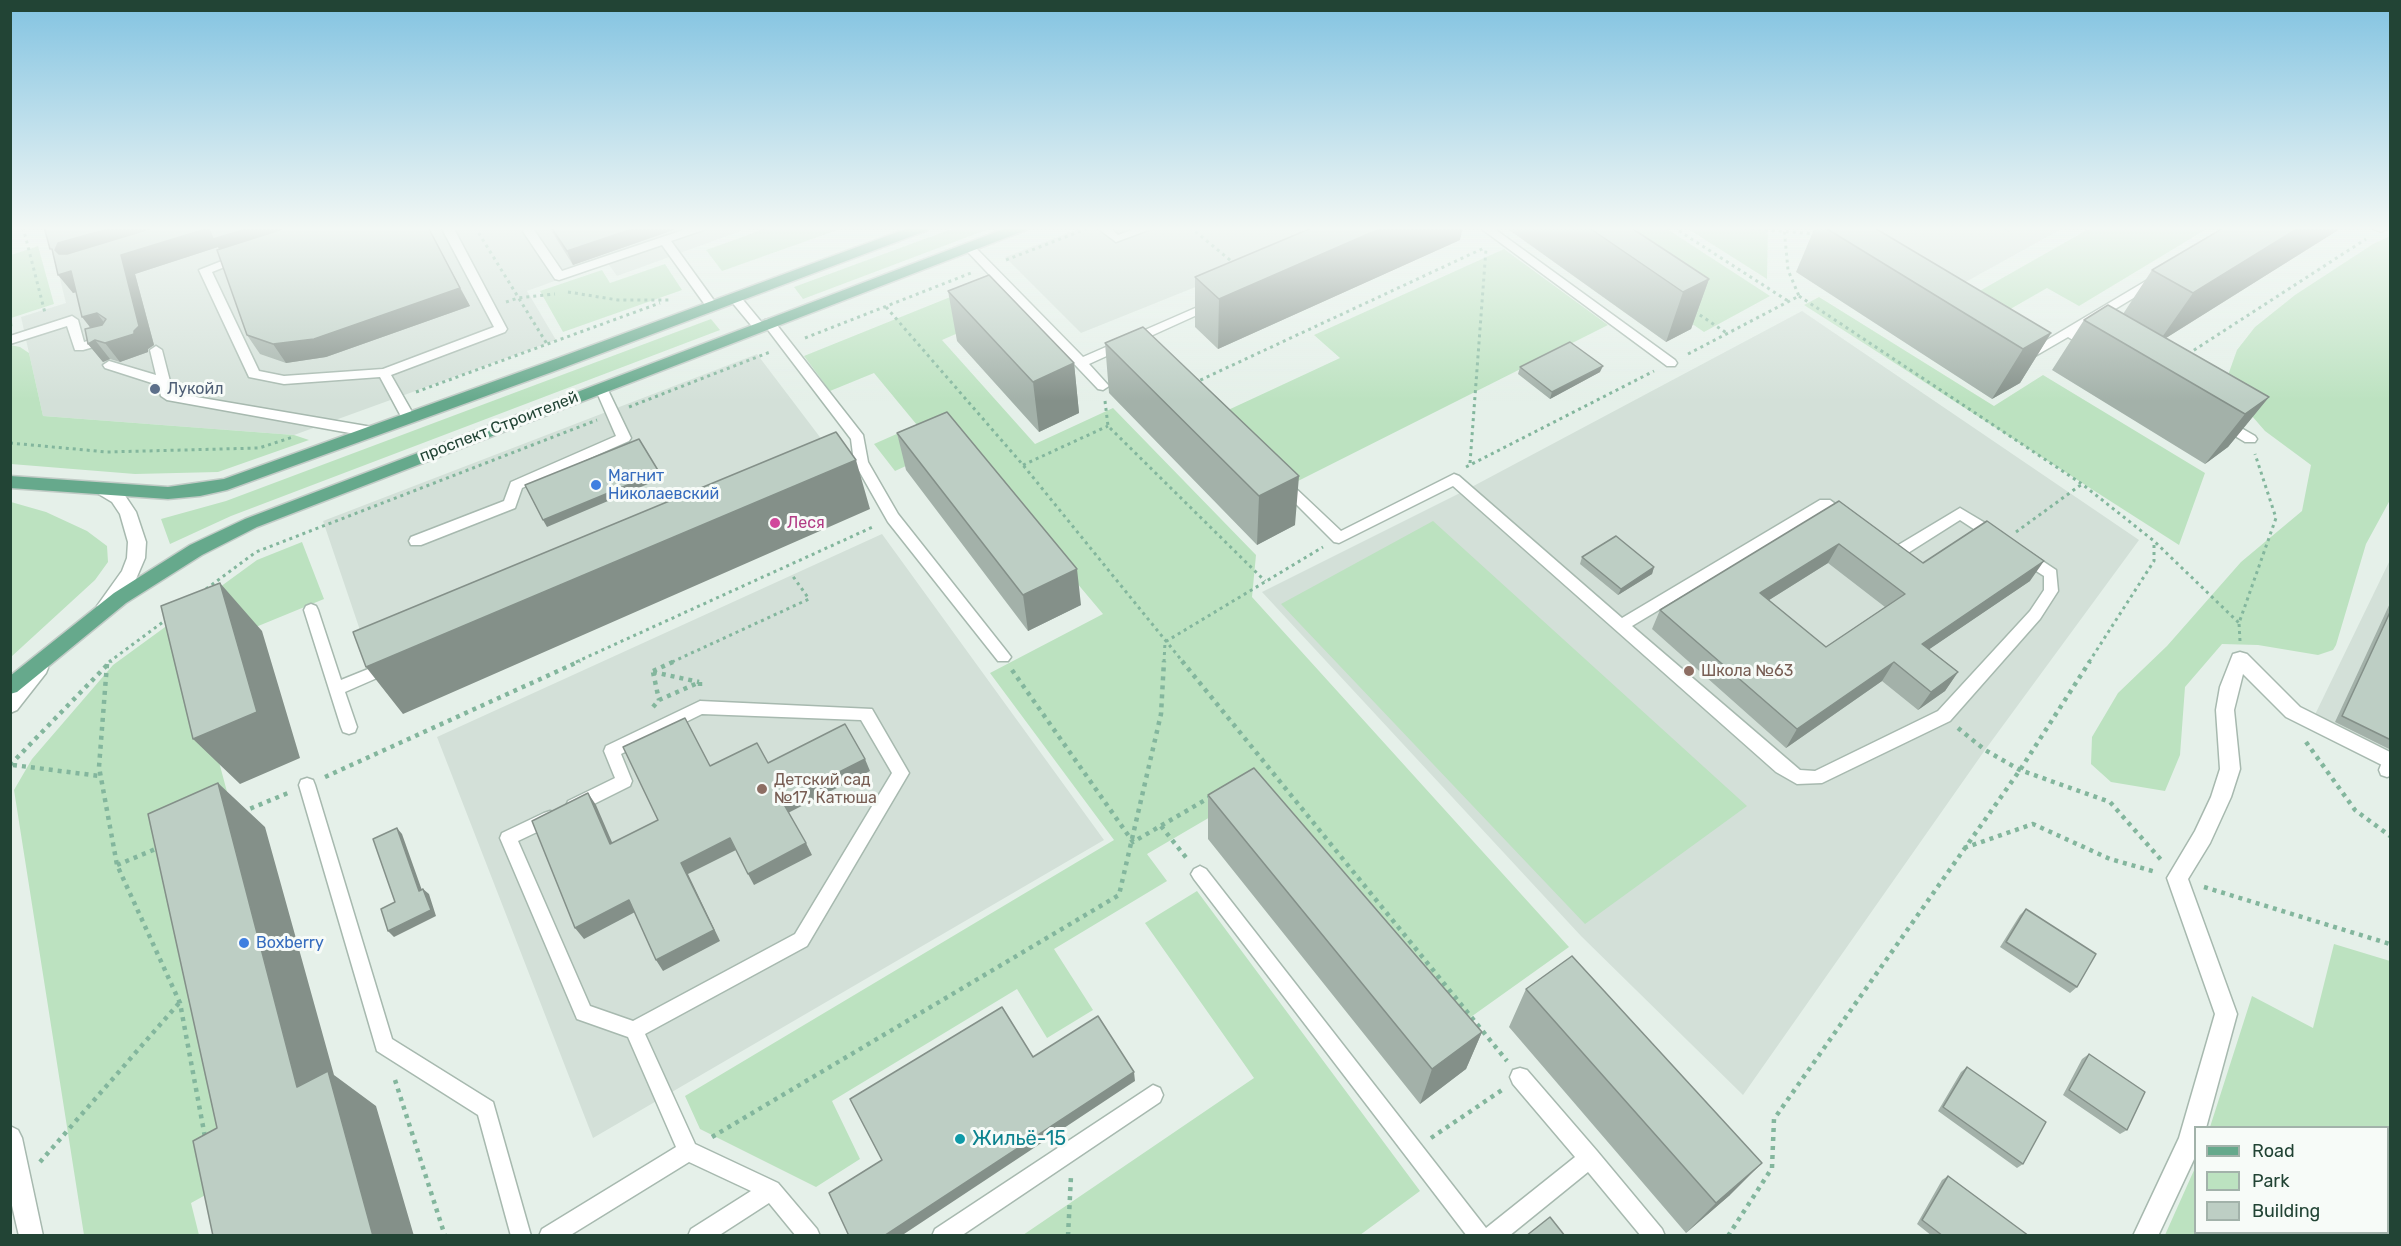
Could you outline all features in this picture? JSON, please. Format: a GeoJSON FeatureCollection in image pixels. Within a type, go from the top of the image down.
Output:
{"type":"FeatureCollection","features":[{"type":"Feature","properties":{"kind":"main road"},"geometry":{"type":"LineString","coordinates":[[10,482],[168,493],[200,490],[259,473],[409,419],[769,285]]}},
{"type":"Feature","properties":{"kind":"main road","name":"проспект Строителей"},"geometry":{"type":"LineString","coordinates":[[10,687],[98,614],[172,564],[251,523],[869,285]]}},
{"type":"Feature","properties":{"kind":"street"},"geometry":{"type":"LineString","coordinates":[[98,614],[117,594],[130,574],[136,558],[137,542],[128,512],[118,498],[103,489]]}},
{"type":"Feature","properties":{"kind":"street"},"geometry":{"type":"LineString","coordinates":[[10,705],[48,657]]}},
{"type":"Feature","properties":{"kind":"street"},"geometry":{"type":"LineString","coordinates":[[2194,1126],[2226,1014],[2177,878],[2203,837],[2222,797],[2230,769],[2225,710],[2229,687],[2240,658],[2293,712],[2389,764]]}},
{"type":"Feature","properties":{"kind":"street"},"geometry":{"type":"LineString","coordinates":[[2145,1236],[2190,1141],[2194,1127]]}},
{"type":"Feature","properties":{"kind":"street"},"geometry":{"type":"LineString","coordinates":[[10,1138],[15,1186],[31,1236]]}},
{"type":"Feature","properties":{"kind":"lane"},"geometry":{"type":"LineString","coordinates":[[212,285],[254,374],[284,380],[384,372],[501,329],[478,285]]}},
{"type":"Feature","properties":{"kind":"lane"},"geometry":{"type":"LineString","coordinates":[[697,285],[712,306]]}},
{"type":"Feature","properties":{"kind":"lane"},"geometry":{"type":"LineString","coordinates":[[1006,285],[1103,387]]}},
{"type":"Feature","properties":{"kind":"lane"},"geometry":{"type":"LineString","coordinates":[[1565,285],[1671,363]]}},
{"type":"Feature","properties":{"kind":"lane"},"geometry":{"type":"LineString","coordinates":[[2009,354],[2019,360],[2146,285]]}},
{"type":"Feature","properties":{"kind":"lane"},"geometry":{"type":"LineString","coordinates":[[735,298],[764,325],[858,438],[856,465],[893,518],[1003,657]]}},
{"type":"Feature","properties":{"kind":"lane"},"geometry":{"type":"LineString","coordinates":[[1081,363],[1139,344],[1228,299]]}},
{"type":"Feature","properties":{"kind":"lane"},"geometry":{"type":"LineString","coordinates":[[10,339],[72,320],[79,347],[107,343]]}},
{"type":"Feature","properties":{"kind":"lane"},"geometry":{"type":"LineString","coordinates":[[2068,332],[2098,349]]}},
{"type":"Feature","properties":{"kind":"lane"},"geometry":{"type":"LineString","coordinates":[[156,350],[167,396],[372,432]]}},
{"type":"Feature","properties":{"kind":"lane"},"geometry":{"type":"LineString","coordinates":[[109,365],[164,382]]}},
{"type":"Feature","properties":{"kind":"lane"},"geometry":{"type":"LineString","coordinates":[[384,372],[409,419]]}},
{"type":"Feature","properties":{"kind":"lane"},"geometry":{"type":"LineString","coordinates":[[416,541],[510,504],[516,485],[624,438],[601,388]]}},
{"type":"Feature","properties":{"kind":"lane"},"geometry":{"type":"LineString","coordinates":[[2210,415],[2250,439]]}},
{"type":"Feature","properties":{"kind":"lane"},"geometry":{"type":"LineString","coordinates":[[1270,471],[1339,538],[1454,479],[1782,767],[1797,777],[1816,778],[1944,716],[2035,615],[2051,591],[2051,574],[1960,513],[1895,554],[1878,542]]}},
{"type":"Feature","properties":{"kind":"lane"},"geometry":{"type":"LineString","coordinates":[[1620,626],[1825,504],[1860,529]]}},
{"type":"Feature","properties":{"kind":"lane"},"geometry":{"type":"LineString","coordinates":[[311,610],[349,727]]}},
{"type":"Feature","properties":{"kind":"lane"},"geometry":{"type":"LineString","coordinates":[[336,689],[402,660]]}},
{"type":"Feature","properties":{"kind":"lane"},"geometry":{"type":"LineString","coordinates":[[634,1030],[801,940],[901,774],[866,714],[700,707],[612,751],[624,781],[508,838],[584,1013],[634,1030],[688,1152],[771,1190],[810,1236]]}},
{"type":"Feature","properties":{"kind":"lane"},"geometry":{"type":"LineString","coordinates":[[307,785],[384,1045],[486,1110],[521,1236]]}},
{"type":"Feature","properties":{"kind":"lane"},"geometry":{"type":"LineString","coordinates":[[1200,874],[1480,1236]]}},
{"type":"Feature","properties":{"kind":"lane"},"geometry":{"type":"LineString","coordinates":[[1520,1077],[1655,1236]]}},
{"type":"Feature","properties":{"kind":"lane"},"geometry":{"type":"LineString","coordinates":[[942,1236],[1153,1095]]}},
{"type":"Feature","properties":{"kind":"lane"},"geometry":{"type":"LineString","coordinates":[[549,1236],[688,1152]]}},
{"type":"Feature","properties":{"kind":"lane"},"geometry":{"type":"LineString","coordinates":[[1492,1236],[1590,1158]]}},
{"type":"Feature","properties":{"kind":"lane"},"geometry":{"type":"LineString","coordinates":[[698,1236],[771,1190]]}},
{"type":"Feature","properties":{"kind":"path"},"geometry":{"type":"LineString","coordinates":[[38,285],[49,327]]}},
{"type":"Feature","properties":{"kind":"path"},"geometry":{"type":"LineString","coordinates":[[510,285],[547,344]]}},
{"type":"Feature","properties":{"kind":"path"},"geometry":{"type":"LineString","coordinates":[[1194,383],[1404,285]]}},
{"type":"Feature","properties":{"kind":"path"},"geometry":{"type":"LineString","coordinates":[[1470,463],[1483,285]]}},
{"type":"Feature","properties":{"kind":"path"},"geometry":{"type":"LineString","coordinates":[[1763,285],[1789,302]]}},
{"type":"Feature","properties":{"kind":"path"},"geometry":{"type":"LineString","coordinates":[[1794,285],[1799,296],[2082,484],[2154,541],[2240,623]]}},
{"type":"Feature","properties":{"kind":"path"},"geometry":{"type":"LineString","coordinates":[[2180,359],[2292,285]]}},
{"type":"Feature","properties":{"kind":"path"},"geometry":{"type":"LineString","coordinates":[[490,308],[518,298],[572,292],[618,300],[669,300]]}},
{"type":"Feature","properties":{"kind":"path"},"geometry":{"type":"LineString","coordinates":[[1454,479],[1470,463],[1671,363],[1799,296]]}},
{"type":"Feature","properties":{"kind":"path"},"geometry":{"type":"LineString","coordinates":[[886,307],[1023,465],[1520,1077],[1414,1150]]}},
{"type":"Feature","properties":{"kind":"path"},"geometry":{"type":"LineString","coordinates":[[1688,307],[1728,334]]}},
{"type":"Feature","properties":{"kind":"path"},"geometry":{"type":"LineString","coordinates":[[1103,387],[1108,426],[1265,581]]}},
{"type":"Feature","properties":{"kind":"path"},"geometry":{"type":"LineString","coordinates":[[1023,465],[1108,426]]}},
{"type":"Feature","properties":{"kind":"path"},"geometry":{"type":"LineString","coordinates":[[2240,658],[2240,623],[2276,518],[2250,439]]}},
{"type":"Feature","properties":{"kind":"path"},"geometry":{"type":"LineString","coordinates":[[2003,542],[2082,484]]}},
{"type":"Feature","properties":{"kind":"path"},"geometry":{"type":"LineString","coordinates":[[233,816],[307,785],[893,518]]}},
{"type":"Feature","properties":{"kind":"path"},"geometry":{"type":"LineString","coordinates":[[1165,642],[1339,538]]}},
{"type":"Feature","properties":{"kind":"path"},"geometry":{"type":"LineString","coordinates":[[1728,1236],[1772,1168],[1774,1119],[2020,770],[2154,561],[2154,541]]}},
{"type":"Feature","properties":{"kind":"path"},"geometry":{"type":"LineString","coordinates":[[652,672],[809,599],[792,575]]}},
{"type":"Feature","properties":{"kind":"path"},"geometry":{"type":"LineString","coordinates":[[688,1152],[1119,896],[1161,714],[1165,642]]}},
{"type":"Feature","properties":{"kind":"path"},"geometry":{"type":"LineString","coordinates":[[1003,657],[1133,842]]}},
{"type":"Feature","properties":{"kind":"path"},"geometry":{"type":"LineString","coordinates":[[107,664],[99,767],[117,865],[180,1002],[206,1142]]}},
{"type":"Feature","properties":{"kind":"path"},"geometry":{"type":"LineString","coordinates":[[652,672],[700,682]]}},
{"type":"Feature","properties":{"kind":"path"},"geometry":{"type":"LineString","coordinates":[[652,672],[659,700]]}},
{"type":"Feature","properties":{"kind":"path"},"geometry":{"type":"LineString","coordinates":[[1944,716],[1985,750],[2020,770],[2110,802],[2177,878]]}},
{"type":"Feature","properties":{"kind":"path"},"geometry":{"type":"LineString","coordinates":[[2304,740],[2355,810],[2391,836]]}},
{"type":"Feature","properties":{"kind":"path"},"geometry":{"type":"LineString","coordinates":[[12,765],[100,776]]}},
{"type":"Feature","properties":{"kind":"path"},"geometry":{"type":"LineString","coordinates":[[1256,771],[1266,765]]}},
{"type":"Feature","properties":{"kind":"path"},"geometry":{"type":"LineString","coordinates":[[1133,842],[1218,793]]}},
{"type":"Feature","properties":{"kind":"path"},"geometry":{"type":"LineString","coordinates":[[1963,848],[2032,824],[2110,859],[2391,944]]}},
{"type":"Feature","properties":{"kind":"path"},"geometry":{"type":"LineString","coordinates":[[1161,826],[1200,874]]}},
{"type":"Feature","properties":{"kind":"path"},"geometry":{"type":"LineString","coordinates":[[117,865],[160,847]]}},
{"type":"Feature","properties":{"kind":"path"},"geometry":{"type":"LineString","coordinates":[[15,1186],[180,1002]]}},
{"type":"Feature","properties":{"kind":"path"},"geometry":{"type":"LineString","coordinates":[[384,1045],[445,1236]]}},
{"type":"Feature","properties":{"kind":"path"},"geometry":{"type":"LineString","coordinates":[[1068,1236],[1073,1149]]}},
{"type":"Feature","properties":{"kind":"shaded area"},"geometry":{"type":"Polygon","coordinates":[[[62,285],[543,285],[527,291],[556,340],[294,435],[43,416],[21,317],[66,303],[62,285]]]}},
{"type":"Feature","properties":{"kind":"shaded area"},"geometry":{"type":"Polygon","coordinates":[[[1033,285],[1200,285],[1081,333],[1033,285]]]}},
{"type":"Feature","properties":{"kind":"shaded area"},"geometry":{"type":"Polygon","coordinates":[[[1930,285],[1960,285],[1944,294],[1930,285]]]}},
{"type":"Feature","properties":{"kind":"shaded area","name":"Школа №63"},"geometry":{"type":"Polygon","coordinates":[[[1802,311],[2139,540],[1985,750],[1743,1095],[1581,936],[1262,592],[1466,490],[1802,311]]]}},
{"type":"Feature","properties":{"kind":"shaded area"},"geometry":{"type":"Polygon","coordinates":[[[757,354],[832,453],[364,642],[323,521],[757,354]]]}},
{"type":"Feature","properties":{"kind":"shaded area","name":"Детский сад №17, Катюша"},"geometry":{"type":"Polygon","coordinates":[[[882,534],[1104,840],[593,1138],[437,737],[882,534]]]}},
{"type":"Feature","properties":{"kind":"shaded area"},"geometry":{"type":"Polygon","coordinates":[[[2390,560],[2390,771],[2308,729],[2390,560]]]}},
{"type":"Feature","properties":{"kind":"green space"},"geometry":{"type":"Polygon","coordinates":[[[11,285],[49,285],[54,304],[11,318],[11,285]]]}},
{"type":"Feature","properties":{"kind":"green space"},"geometry":{"type":"Polygon","coordinates":[[[557,285],[679,285],[682,290],[563,332],[540,291],[557,285]]]}},
{"type":"Feature","properties":{"kind":"green space"},"geometry":{"type":"Polygon","coordinates":[[[799,285],[840,285],[803,299],[794,287],[799,285]]]}},
{"type":"Feature","properties":{"kind":"green space"},"geometry":{"type":"Polygon","coordinates":[[[980,285],[987,285],[1011,310],[942,340],[1035,444],[1113,408],[1256,555],[1252,597],[1569,947],[1454,1029],[1258,789],[1147,854],[1167,881],[1054,949],[1093,1010],[1047,1038],[1017,989],[832,1101],[860,1159],[816,1187],[700,1129],[685,1096],[1114,840],[990,673],[1103,614],[958,442],[895,471],[874,444],[917,425],[874,373],[830,391],[804,356],[980,285]]]}},
{"type":"Feature","properties":{"kind":"green space"},"geometry":{"type":"Polygon","coordinates":[[[1424,285],[1553,285],[1608,325],[1298,481],[1226,411],[1340,358],[1314,335],[1424,285]]]}},
{"type":"Feature","properties":{"kind":"green space"},"geometry":{"type":"Polygon","coordinates":[[[1636,285],[1753,285],[1770,296],[1704,332],[1636,285]]]}},
{"type":"Feature","properties":{"kind":"green space"},"geometry":{"type":"Polygon","coordinates":[[[1990,285],[2114,285],[2079,306],[2047,288],[1993,319],[1962,301],[1990,285]]]}},
{"type":"Feature","properties":{"kind":"green space"},"geometry":{"type":"Polygon","coordinates":[[[2310,285],[2390,285],[2390,500],[2366,544],[2336,645],[2333,650],[2318,655],[2258,645],[2222,644],[2185,687],[2180,755],[2165,791],[2111,782],[2091,764],[2092,737],[2118,693],[2167,646],[2241,562],[2302,511],[2311,465],[2265,431],[2238,400],[2227,378],[2237,350],[2255,327],[2310,285]]]}},
{"type":"Feature","properties":{"kind":"green space"},"geometry":{"type":"Polygon","coordinates":[[[1819,297],[1994,406],[2043,375],[2205,473],[2179,545],[1804,305],[1819,297]]]}},
{"type":"Feature","properties":{"kind":"green space"},"geometry":{"type":"Polygon","coordinates":[[[711,319],[720,330],[231,516],[170,544],[161,519],[226,501],[711,319]]]}},
{"type":"Feature","properties":{"kind":"green space"},"geometry":{"type":"Polygon","coordinates":[[[10,345],[20,347],[29,353],[43,416],[294,435],[309,440],[218,472],[135,474],[11,464],[10,345]]]}},
{"type":"Feature","properties":{"kind":"green space"},"geometry":{"type":"Polygon","coordinates":[[[11,502],[46,512],[87,531],[107,546],[108,562],[95,580],[11,657],[11,502]]]}},
{"type":"Feature","properties":{"kind":"green space"},"geometry":{"type":"Polygon","coordinates":[[[1433,521],[1747,806],[1585,924],[1281,604],[1433,521]]]}},
{"type":"Feature","properties":{"kind":"green space"},"geometry":{"type":"Polygon","coordinates":[[[302,542],[324,599],[190,654],[237,829],[267,1161],[191,1203],[199,1235],[84,1235],[14,790],[32,759],[113,665],[257,560],[302,542]]]}},
{"type":"Feature","properties":{"kind":"green space"},"geometry":{"type":"Polygon","coordinates":[[[1197,891],[1420,1191],[1360,1235],[1023,1235],[1254,1078],[1145,923],[1197,891]]]}},
{"type":"Feature","properties":{"kind":"green space"},"geometry":{"type":"Polygon","coordinates":[[[2334,944],[2390,961],[2390,1235],[2165,1235],[2194,1170],[2194,1234],[2389,1234],[2389,1126],[2210,1126],[2252,996],[2313,1028],[2334,944]]]}},
{"type":"Feature","properties":{"kind":"building"},"geometry":{"type":"Polygon","coordinates":[[[74,285],[129,285],[139,326],[134,334],[105,343],[95,340],[88,344],[85,329],[102,325],[106,319],[97,313],[82,317],[74,285]]]}},
{"type":"Feature","properties":{"kind":"building"},"geometry":{"type":"Polygon","coordinates":[[[229,285],[459,285],[460,288],[314,339],[273,344],[247,335],[229,285]]]}},
{"type":"Feature","properties":{"kind":"building"},"geometry":{"type":"Polygon","coordinates":[[[963,285],[999,285],[1074,363],[1033,382],[948,291],[963,285]]]}},
{"type":"Feature","properties":{"kind":"building"},"geometry":{"type":"Polygon","coordinates":[[[1204,285],[1251,285],[1219,299],[1204,285]]]}},
{"type":"Feature","properties":{"kind":"building"},"geometry":{"type":"Polygon","coordinates":[[[1673,285],[1697,285],[1683,292],[1673,285]]]}},
{"type":"Feature","properties":{"kind":"building"},"geometry":{"type":"Polygon","coordinates":[[[1919,285],[1971,285],[2051,333],[2023,349],[1919,285]]]}},
{"type":"Feature","properties":{"kind":"building"},"geometry":{"type":"Polygon","coordinates":[[[2179,285],[2206,285],[2193,293],[2179,285]]]}},
{"type":"Feature","properties":{"kind":"building"},"geometry":{"type":"Polygon","coordinates":[[[2108,305],[2269,397],[2245,414],[2084,320],[2108,305]]]}},
{"type":"Feature","properties":{"kind":"building"},"geometry":{"type":"Polygon","coordinates":[[[1143,327],[1299,476],[1259,496],[1105,343],[1143,327]]]}},
{"type":"Feature","properties":{"kind":"building"},"geometry":{"type":"Polygon","coordinates":[[[1570,342],[1603,366],[1552,392],[1520,367],[1570,342]]]}},
{"type":"Feature","properties":{"kind":"building"},"geometry":{"type":"Polygon","coordinates":[[[947,412],[1077,569],[1023,595],[897,433],[947,412]]]}},
{"type":"Feature","properties":{"kind":"building"},"geometry":{"type":"Polygon","coordinates":[[[836,432],[856,460],[366,667],[353,632],[836,432]]]}},
{"type":"Feature","properties":{"kind":"building"},"geometry":{"type":"Polygon","coordinates":[[[639,439],[659,472],[543,520],[525,485],[639,439]]]}},
{"type":"Feature","properties":{"kind":"building"},"geometry":{"type":"Polygon","coordinates":[[[1839,501],[1923,563],[1987,521],[2044,561],[1922,644],[1958,672],[1931,692],[1894,662],[1797,729],[1660,610],[1839,501]],[[1839,544],[1760,593],[1826,647],[1905,594],[1839,544]]]}},
{"type":"Feature","properties":{"kind":"building"},"geometry":{"type":"Polygon","coordinates":[[[1616,536],[1654,567],[1621,589],[1582,557],[1616,536]]]}},
{"type":"Feature","properties":{"kind":"building"},"geometry":{"type":"Polygon","coordinates":[[[220,583],[257,712],[193,739],[161,606],[220,583]]]}},
{"type":"Feature","properties":{"kind":"building"},"geometry":{"type":"Polygon","coordinates":[[[2391,610],[2391,740],[2342,716],[2391,610]]]}},
{"type":"Feature","properties":{"kind":"building"},"geometry":{"type":"Polygon","coordinates":[[[685,718],[710,766],[757,743],[768,763],[845,724],[865,759],[782,801],[806,843],[748,874],[730,838],[681,863],[714,930],[656,960],[629,900],[575,928],[532,821],[588,793],[610,844],[658,820],[623,747],[685,718]]]}},
{"type":"Feature","properties":{"kind":"building"},"geometry":{"type":"Polygon","coordinates":[[[1254,768],[1482,1032],[1432,1069],[1208,795],[1254,768]]]}},
{"type":"Feature","properties":{"kind":"building"},"geometry":{"type":"Polygon","coordinates":[[[218,783],[297,1087],[328,1071],[373,1236],[213,1236],[193,1141],[217,1128],[148,814],[218,783]]]}},
{"type":"Feature","properties":{"kind":"building"},"geometry":{"type":"Polygon","coordinates":[[[397,828],[419,891],[423,889],[431,910],[388,931],[381,909],[395,902],[373,839],[397,828]]]}},
{"type":"Feature","properties":{"kind":"building"},"geometry":{"type":"Polygon","coordinates":[[[2026,909],[2096,954],[2077,987],[2006,942],[2026,909]]]}},
{"type":"Feature","properties":{"kind":"building"},"geometry":{"type":"Polygon","coordinates":[[[1572,956],[1762,1163],[1716,1203],[1526,989],[1572,956]]]}},
{"type":"Feature","properties":{"kind":"building","name":"Жильё-15"},"geometry":{"type":"Polygon","coordinates":[[[1002,1007],[1033,1057],[1098,1016],[1134,1072],[884,1236],[849,1236],[829,1193],[882,1160],[850,1099],[1002,1007]]]}},
{"type":"Feature","properties":{"kind":"building"},"geometry":{"type":"Polygon","coordinates":[[[2089,1054],[2145,1092],[2127,1130],[2069,1090],[2089,1054]]]}},
{"type":"Feature","properties":{"kind":"building"},"geometry":{"type":"Polygon","coordinates":[[[1967,1067],[2046,1122],[2023,1164],[1943,1107],[1967,1067]]]}},
{"type":"Feature","properties":{"kind":"building"},"geometry":{"type":"Polygon","coordinates":[[[1948,1176],[2029,1236],[1943,1236],[1922,1220],[1948,1176]]]}},
{"type":"Feature","properties":{"kind":"building"},"geometry":{"type":"Polygon","coordinates":[[[1550,1217],[1565,1236],[1526,1236],[1550,1217]]]}},
{"type":"Feature","properties":{"kind":"place","name":"Лукойл"},"geometry":{"type":"Point","coordinates":[155,389]}},
{"type":"Feature","properties":{"kind":"place","name":"Магнит Николаевский"},"geometry":{"type":"Point","coordinates":[596,485]}},
{"type":"Feature","properties":{"kind":"place","name":"Леся"},"geometry":{"type":"Point","coordinates":[775,523]}},
{"type":"Feature","properties":{"kind":"place","name":"Школа №63"},"geometry":{"type":"Point","coordinates":[1689,671]}},
{"type":"Feature","properties":{"kind":"place","name":"Детский сад №17, Катюша"},"geometry":{"type":"Point","coordinates":[762,789]}},
{"type":"Feature","properties":{"kind":"place","name":"Boxberry"},"geometry":{"type":"Point","coordinates":[244,943]}},
{"type":"Feature","properties":{"kind":"place","name":"Жильё-15"},"geometry":{"type":"Point","coordinates":[960,1139]}}]}
